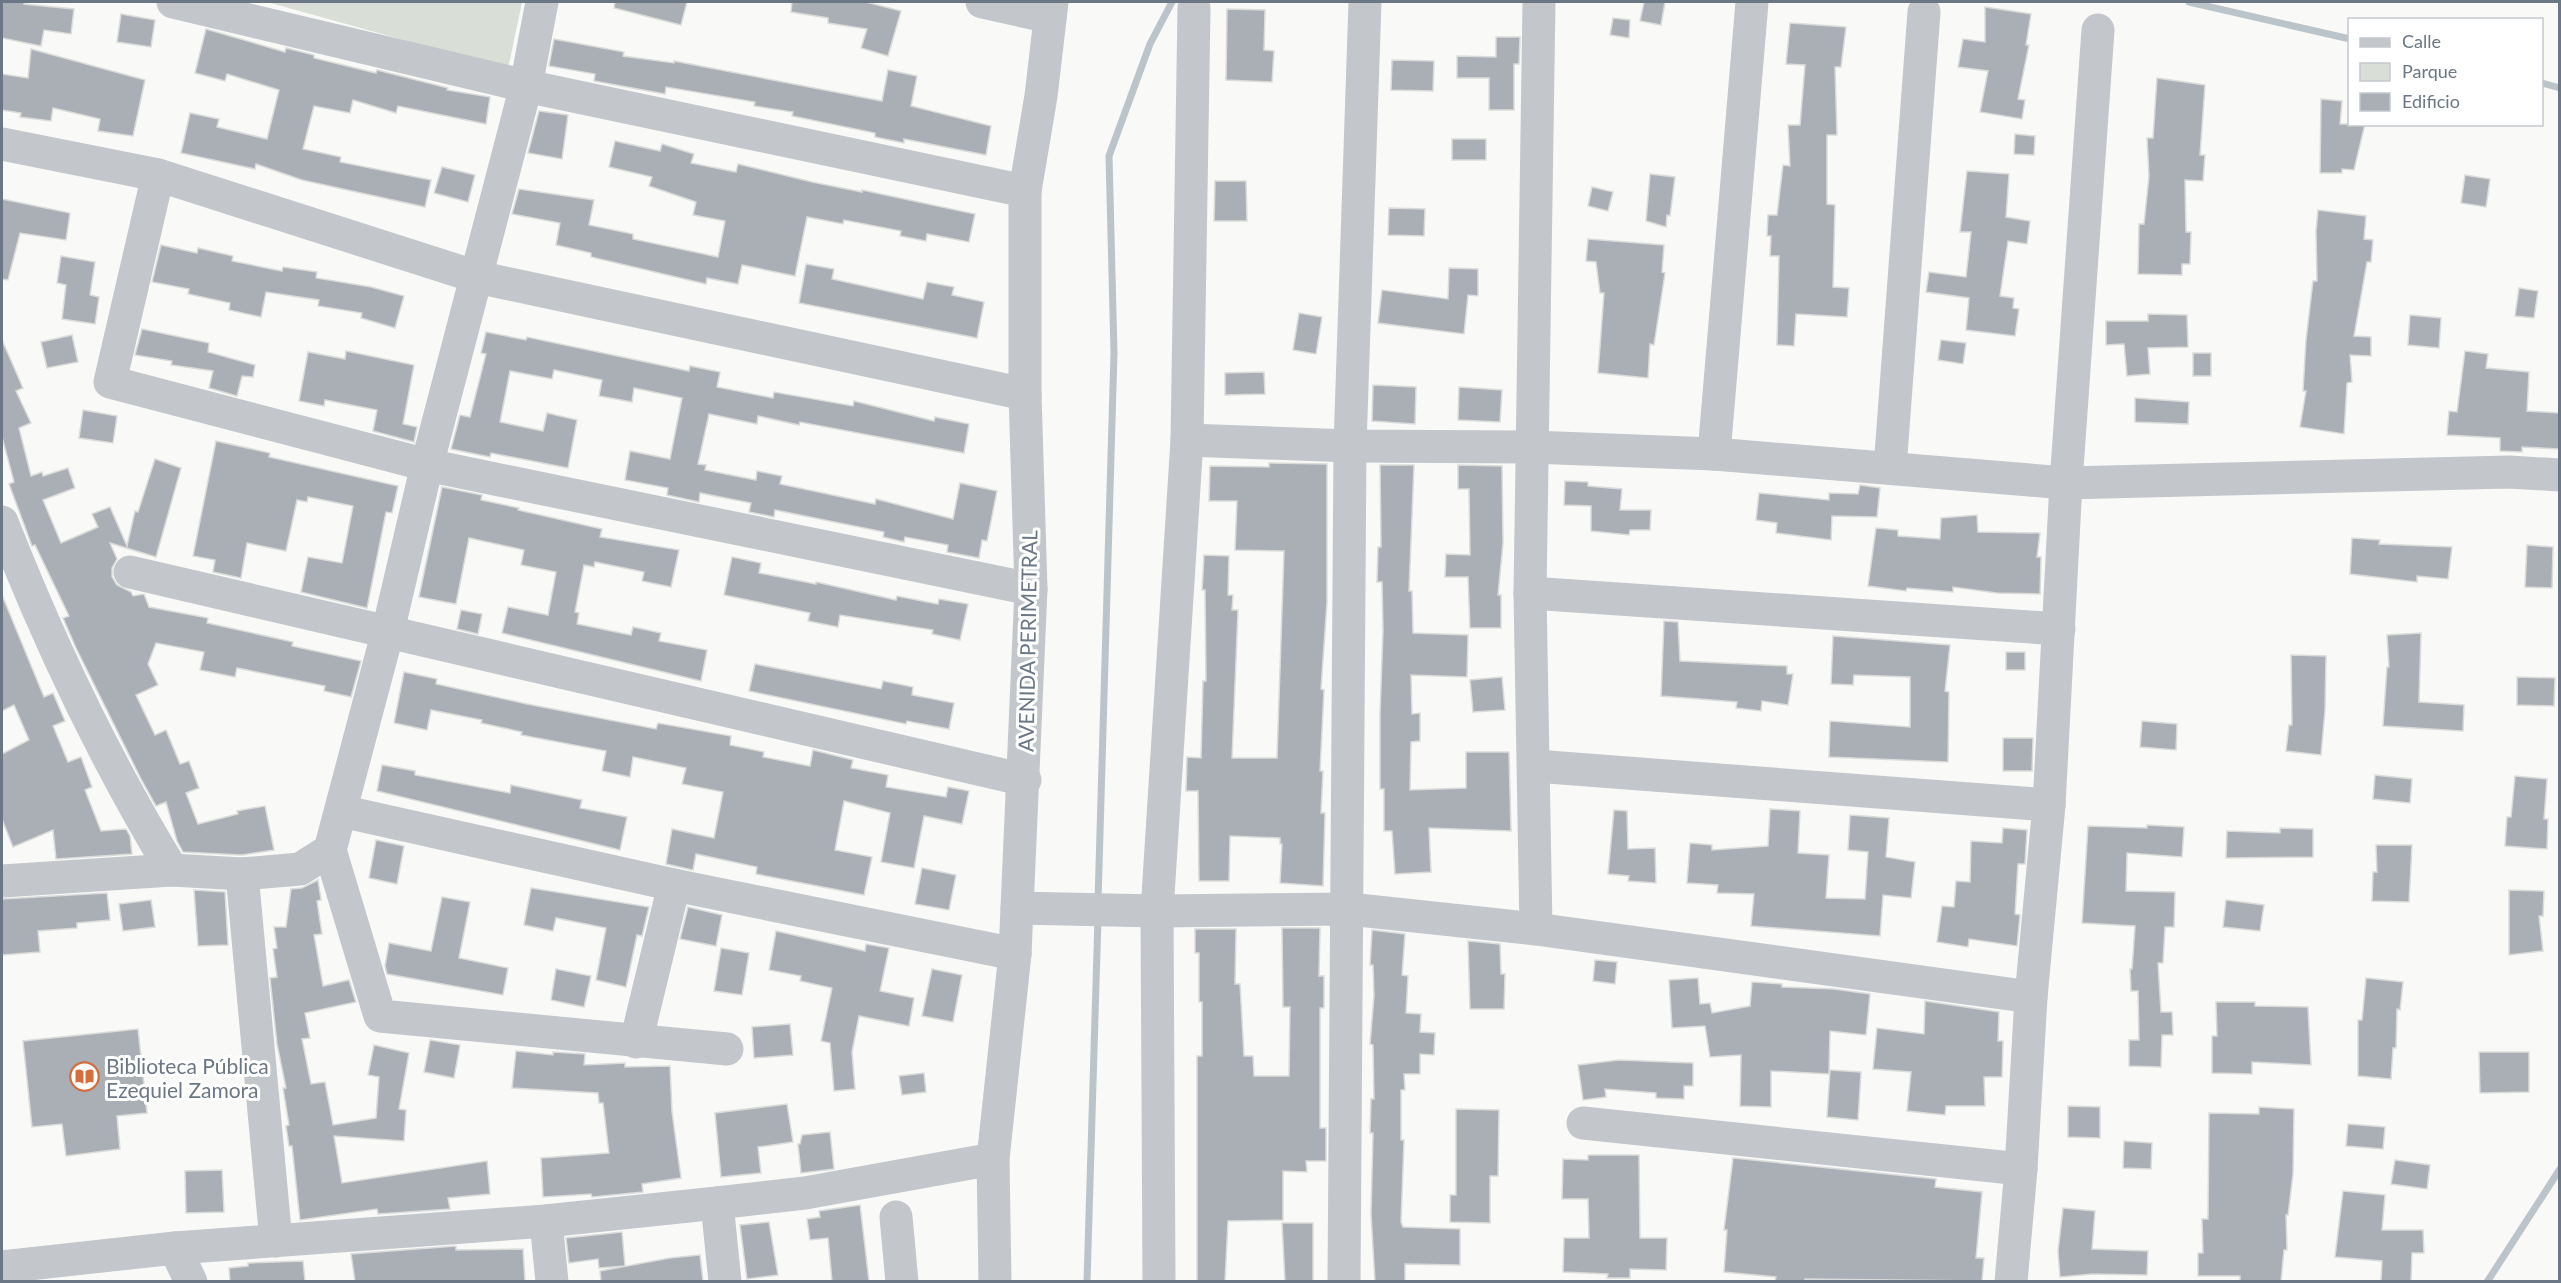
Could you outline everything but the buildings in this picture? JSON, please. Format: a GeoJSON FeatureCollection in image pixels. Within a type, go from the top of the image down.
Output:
{"type":"FeatureCollection","features":[{"type":"Feature","properties":{"kind":"street"},"geometry":{"type":"LineString","coordinates":[[173,2],[526,86],[1025,191]]}},
{"type":"Feature","properties":{"kind":"street"},"geometry":{"type":"LineString","coordinates":[[542,2],[526,86],[330,850],[380,1016],[728,1049]]}},
{"type":"Feature","properties":{"kind":"street"},"geometry":{"type":"LineString","coordinates":[[982,2],[1051,9]]}},
{"type":"Feature","properties":{"kind":"street"},"geometry":{"type":"LineString","coordinates":[[1344,1281],[1349,909],[1350,446],[1365,2]]}},
{"type":"Feature","properties":{"kind":"street"},"geometry":{"type":"LineString","coordinates":[[1536,929],[1535,766],[1530,593],[1539,2]]}},
{"type":"Feature","properties":{"kind":"street"},"geometry":{"type":"LineString","coordinates":[[1714,454],[1752,2]]}},
{"type":"Feature","properties":{"kind":"street"},"geometry":{"type":"LineString","coordinates":[[1159,1281],[1143,911],[1187,440],[1194,8]]}},
{"type":"Feature","properties":{"kind":"street","name":"AVENIDA PERIMETRAL"},"geometry":{"type":"LineString","coordinates":[[995,1281],[993,1159],[1015,954],[1031,589],[1024,394],[1025,191],[1041,96],[1051,9]]}},
{"type":"Feature","properties":{"kind":"street"},"geometry":{"type":"LineString","coordinates":[[1890,468],[1924,12]]}},
{"type":"Feature","properties":{"kind":"street"},"geometry":{"type":"LineString","coordinates":[[2011,1281],[2021,1169],[2031,997],[2049,805],[2066,483],[2098,30]]}},
{"type":"Feature","properties":{"kind":"street"},"geometry":{"type":"LineString","coordinates":[[2,144],[158,175],[477,278],[1024,394]]}},
{"type":"Feature","properties":{"kind":"street"},"geometry":{"type":"LineString","coordinates":[[158,175],[110,382],[427,465],[1031,589]]}},
{"type":"Feature","properties":{"kind":"street"},"geometry":{"type":"LineString","coordinates":[[1187,440],[1350,446],[1532,447],[1714,454],[2066,483],[2509,472],[2559,475]]}},
{"type":"Feature","properties":{"kind":"street"},"geometry":{"type":"LineString","coordinates":[[2,522],[35,607],[131,802],[172,870]]}},
{"type":"Feature","properties":{"kind":"street"},"geometry":{"type":"LineString","coordinates":[[130,572],[1024,780]]}},
{"type":"Feature","properties":{"kind":"street"},"geometry":{"type":"LineString","coordinates":[[1530,593],[2059,629]]}},
{"type":"Feature","properties":{"kind":"street"},"geometry":{"type":"LineString","coordinates":[[1535,766],[2049,805]]}},
{"type":"Feature","properties":{"kind":"street"},"geometry":{"type":"LineString","coordinates":[[341,811],[674,885],[1015,954]]}},
{"type":"Feature","properties":{"kind":"street"},"geometry":{"type":"LineString","coordinates":[[3,876],[172,870],[242,874],[300,869],[330,850]]}},
{"type":"Feature","properties":{"kind":"street"},"geometry":{"type":"LineString","coordinates":[[242,874],[276,1241]]}},
{"type":"Feature","properties":{"kind":"street"},"geometry":{"type":"LineString","coordinates":[[636,1042],[674,885]]}},
{"type":"Feature","properties":{"kind":"street"},"geometry":{"type":"LineString","coordinates":[[1017,908],[1143,911],[1349,909],[1536,929],[2031,997]]}},
{"type":"Feature","properties":{"kind":"street"},"geometry":{"type":"LineString","coordinates":[[1583,1123],[2021,1169]]}},
{"type":"Feature","properties":{"kind":"street"},"geometry":{"type":"LineString","coordinates":[[2,1267],[175,1248],[546,1221],[717,1203],[805,1193],[993,1159]]}},
{"type":"Feature","properties":{"kind":"street"},"geometry":{"type":"LineString","coordinates":[[717,1203],[725,1281]]}},
{"type":"Feature","properties":{"kind":"street"},"geometry":{"type":"LineString","coordinates":[[896,1217],[902,1281]]}},
{"type":"Feature","properties":{"kind":"street"},"geometry":{"type":"LineString","coordinates":[[546,1221],[552,1281]]}},
{"type":"Feature","properties":{"kind":"street"},"geometry":{"type":"LineString","coordinates":[[175,1248],[191,1281]]}},
{"type":"Feature","properties":{"kind":"green space"},"geometry":{"type":"Polygon","coordinates":[[[267,2],[522,2],[508,69],[267,2]]]}},
{"type":"Feature","properties":{"kind":"waterway"},"geometry":{"type":"LineString","coordinates":[[1098,901],[1114,353],[1109,156],[1150,44],[1172,2]]}},
{"type":"Feature","properties":{"kind":"waterway"},"geometry":{"type":"LineString","coordinates":[[2189,2],[2348,39]]}},
{"type":"Feature","properties":{"kind":"waterway"},"geometry":{"type":"LineString","coordinates":[[2543,83],[2560,88]]}},
{"type":"Feature","properties":{"kind":"waterway"},"geometry":{"type":"LineString","coordinates":[[1087,1282],[1098,918]]}},
{"type":"Feature","properties":{"kind":"waterway"},"geometry":{"type":"LineString","coordinates":[[2487,1282],[2560,1169]]}},
{"type":"Feature","properties":{"kind":"place","name":"Biblioteca Pública Ezequiel Zamora"},"geometry":{"type":"Point","coordinates":[85,1077]}}]}
